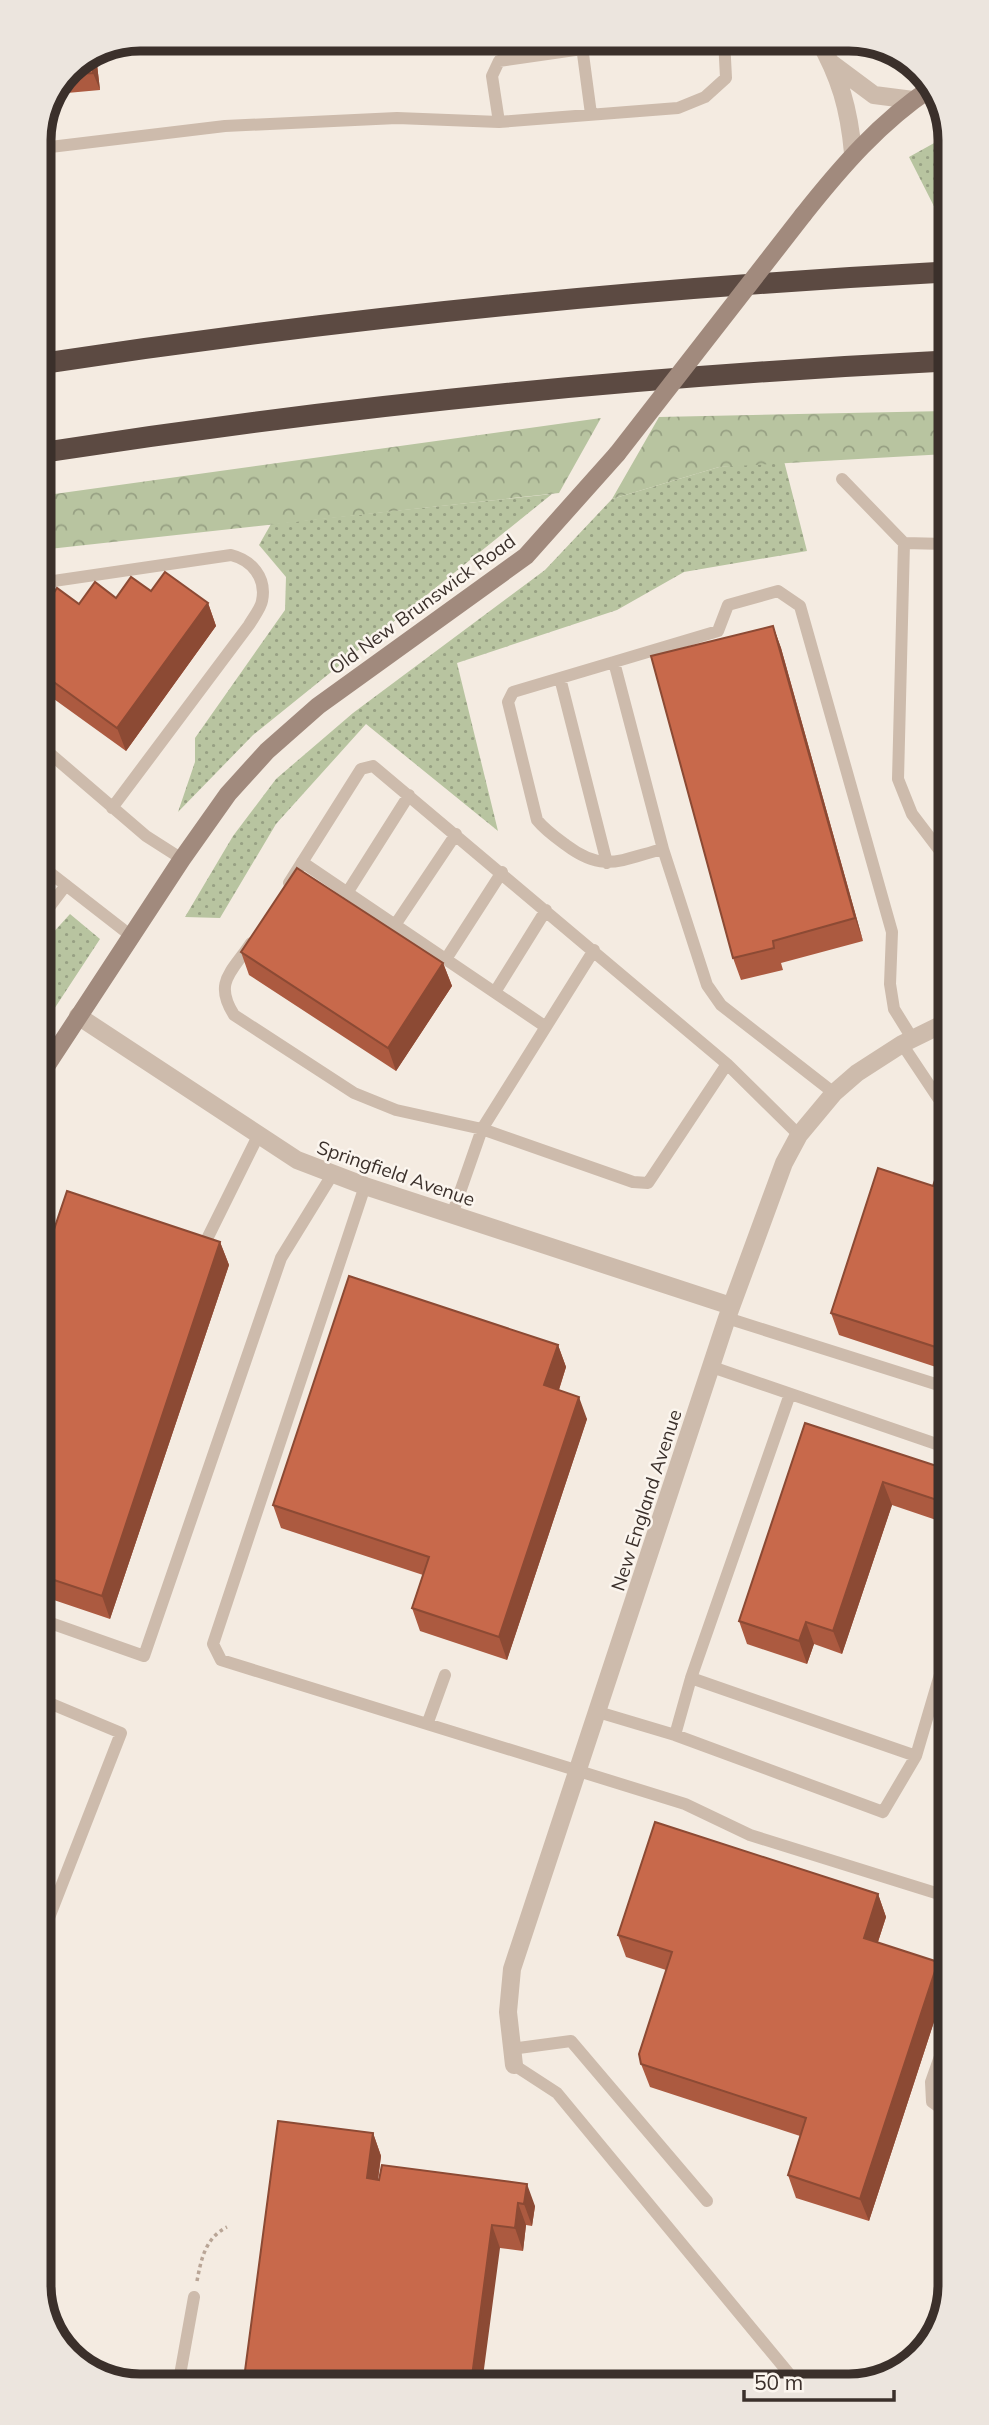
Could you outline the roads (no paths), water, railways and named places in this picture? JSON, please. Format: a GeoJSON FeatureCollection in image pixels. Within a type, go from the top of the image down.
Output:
{"type":"FeatureCollection","features":[{"type":"Feature","properties":{"kind":"highway"},"geometry":{"type":"LineString","coordinates":[[51,361],[429,312],[704,287],[938,272]]}},
{"type":"Feature","properties":{"kind":"highway"},"geometry":{"type":"LineString","coordinates":[[51,451],[302,416],[513,392],[722,373],[938,361]]}},
{"type":"Feature","properties":{"kind":"main road","name":"Old New Brunswick Road"},"geometry":{"type":"LineString","coordinates":[[51,1058],[130,935],[228,794],[267,751],[318,706],[526,556],[617,454],[853,153],[925,93]]}},
{"type":"Feature","properties":{"kind":"street"},"geometry":{"type":"LineString","coordinates":[[824,51],[849,111],[853,153]]}},
{"type":"Feature","properties":{"kind":"street"},"geometry":{"type":"LineString","coordinates":[[831,63],[874,95],[913,100]]}},
{"type":"Feature","properties":{"kind":"street","name":"Springfield Avenue"},"geometry":{"type":"LineString","coordinates":[[78,1016],[297,1160],[332,1175],[729,1312]]}},
{"type":"Feature","properties":{"kind":"street","name":"New England Avenue"},"geometry":{"type":"LineString","coordinates":[[512,2057],[508,2012],[512,1969],[729,1312],[784,1163],[799,1135],[834,1093],[857,1073],[907,1041],[938,1026]]}},
{"type":"Feature","properties":{"kind":"lane"},"geometry":{"type":"LineString","coordinates":[[499,122],[492,76],[499,61],[548,51]]}},
{"type":"Feature","properties":{"kind":"lane"},"geometry":{"type":"LineString","coordinates":[[583,51],[592,114]]}},
{"type":"Feature","properties":{"kind":"lane"},"geometry":{"type":"LineString","coordinates":[[51,147],[225,126],[397,118],[499,122],[678,108],[705,97],[726,78],[725,51]]}},
{"type":"Feature","properties":{"kind":"lane"},"geometry":{"type":"LineString","coordinates":[[842,479],[904,543],[938,544]]}},
{"type":"Feature","properties":{"kind":"lane"},"geometry":{"type":"LineString","coordinates":[[904,543],[898,779],[912,814],[938,848]]}},
{"type":"Feature","properties":{"kind":"lane"},"geometry":{"type":"LineString","coordinates":[[51,581],[231,555],[246,559],[257,569],[262,601],[249,625],[112,808]]}},
{"type":"Feature","properties":{"kind":"lane"},"geometry":{"type":"LineString","coordinates":[[663,849],[607,863],[584,858],[537,820],[508,696],[513,692],[718,631],[729,605],[778,591],[800,606],[892,932],[890,984],[894,1009],[907,1041],[938,1098]]}},
{"type":"Feature","properties":{"kind":"lane"},"geometry":{"type":"LineString","coordinates":[[614,662],[663,849],[707,985],[721,1005],[834,1093]]}},
{"type":"Feature","properties":{"kind":"lane"},"geometry":{"type":"LineString","coordinates":[[560,678],[607,863]]}},
{"type":"Feature","properties":{"kind":"lane"},"geometry":{"type":"LineString","coordinates":[[51,755],[146,836],[182,859]]}},
{"type":"Feature","properties":{"kind":"lane"},"geometry":{"type":"LineString","coordinates":[[280,896],[361,769],[373,766],[727,1064],[799,1135]]}},
{"type":"Feature","properties":{"kind":"lane"},"geometry":{"type":"LineString","coordinates":[[347,893],[409,795]]}},
{"type":"Feature","properties":{"kind":"lane"},"geometry":{"type":"LineString","coordinates":[[395,925],[456,834]]}},
{"type":"Feature","properties":{"kind":"lane"},"geometry":{"type":"LineString","coordinates":[[302,862],[546,1027]]}},
{"type":"Feature","properties":{"kind":"lane"},"geometry":{"type":"LineString","coordinates":[[446,959],[502,872]]}},
{"type":"Feature","properties":{"kind":"lane"},"geometry":{"type":"LineString","coordinates":[[51,874],[130,935]]}},
{"type":"Feature","properties":{"kind":"lane"},"geometry":{"type":"LineString","coordinates":[[51,904],[66,886]]}},
{"type":"Feature","properties":{"kind":"lane"},"geometry":{"type":"LineString","coordinates":[[495,992],[547,910]]}},
{"type":"Feature","properties":{"kind":"lane"},"geometry":{"type":"LineString","coordinates":[[259,930],[223,987],[223,998],[234,1015],[354,1093],[396,1110],[482,1129],[633,1182],[648,1183],[727,1064]]}},
{"type":"Feature","properties":{"kind":"lane"},"geometry":{"type":"LineString","coordinates":[[452,1215],[482,1129],[594,950]]}},
{"type":"Feature","properties":{"kind":"lane"},"geometry":{"type":"LineString","coordinates":[[203,1247],[258,1136]]}},
{"type":"Feature","properties":{"kind":"lane"},"geometry":{"type":"LineString","coordinates":[[51,1623],[144,1656],[281,1258],[332,1175]]}},
{"type":"Feature","properties":{"kind":"lane"},"geometry":{"type":"LineString","coordinates":[[365,1186],[213,1644],[221,1660],[428,1722],[685,1804],[750,1835],[938,1894]]}},
{"type":"Feature","properties":{"kind":"lane"},"geometry":{"type":"LineString","coordinates":[[729,1312],[938,1385]]}},
{"type":"Feature","properties":{"kind":"lane"},"geometry":{"type":"LineString","coordinates":[[712,1367],[938,1445]]}},
{"type":"Feature","properties":{"kind":"lane"},"geometry":{"type":"LineString","coordinates":[[675,1735],[691,1678],[790,1394]]}},
{"type":"Feature","properties":{"kind":"lane"},"geometry":{"type":"LineString","coordinates":[[428,1722],[445,1675]]}},
{"type":"Feature","properties":{"kind":"lane"},"geometry":{"type":"LineString","coordinates":[[691,1678],[916,1756]]}},
{"type":"Feature","properties":{"kind":"lane"},"geometry":{"type":"LineString","coordinates":[[598,1712],[675,1735],[883,1812],[916,1756],[938,1681]]}},
{"type":"Feature","properties":{"kind":"lane"},"geometry":{"type":"LineString","coordinates":[[51,1704],[121,1733],[51,1912]]}},
{"type":"Feature","properties":{"kind":"lane"},"geometry":{"type":"LineString","coordinates":[[512,2057],[571,2041],[707,2201]]}},
{"type":"Feature","properties":{"kind":"lane"},"geometry":{"type":"LineString","coordinates":[[512,2057],[558,2093],[789,2374]]}},
{"type":"Feature","properties":{"kind":"lane"},"geometry":{"type":"LineString","coordinates":[[938,2062],[931,2082],[932,2102],[938,2106]]}},
{"type":"Feature","properties":{"kind":"lane"},"geometry":{"type":"LineString","coordinates":[[180,2374],[194,2297]]}}]}
